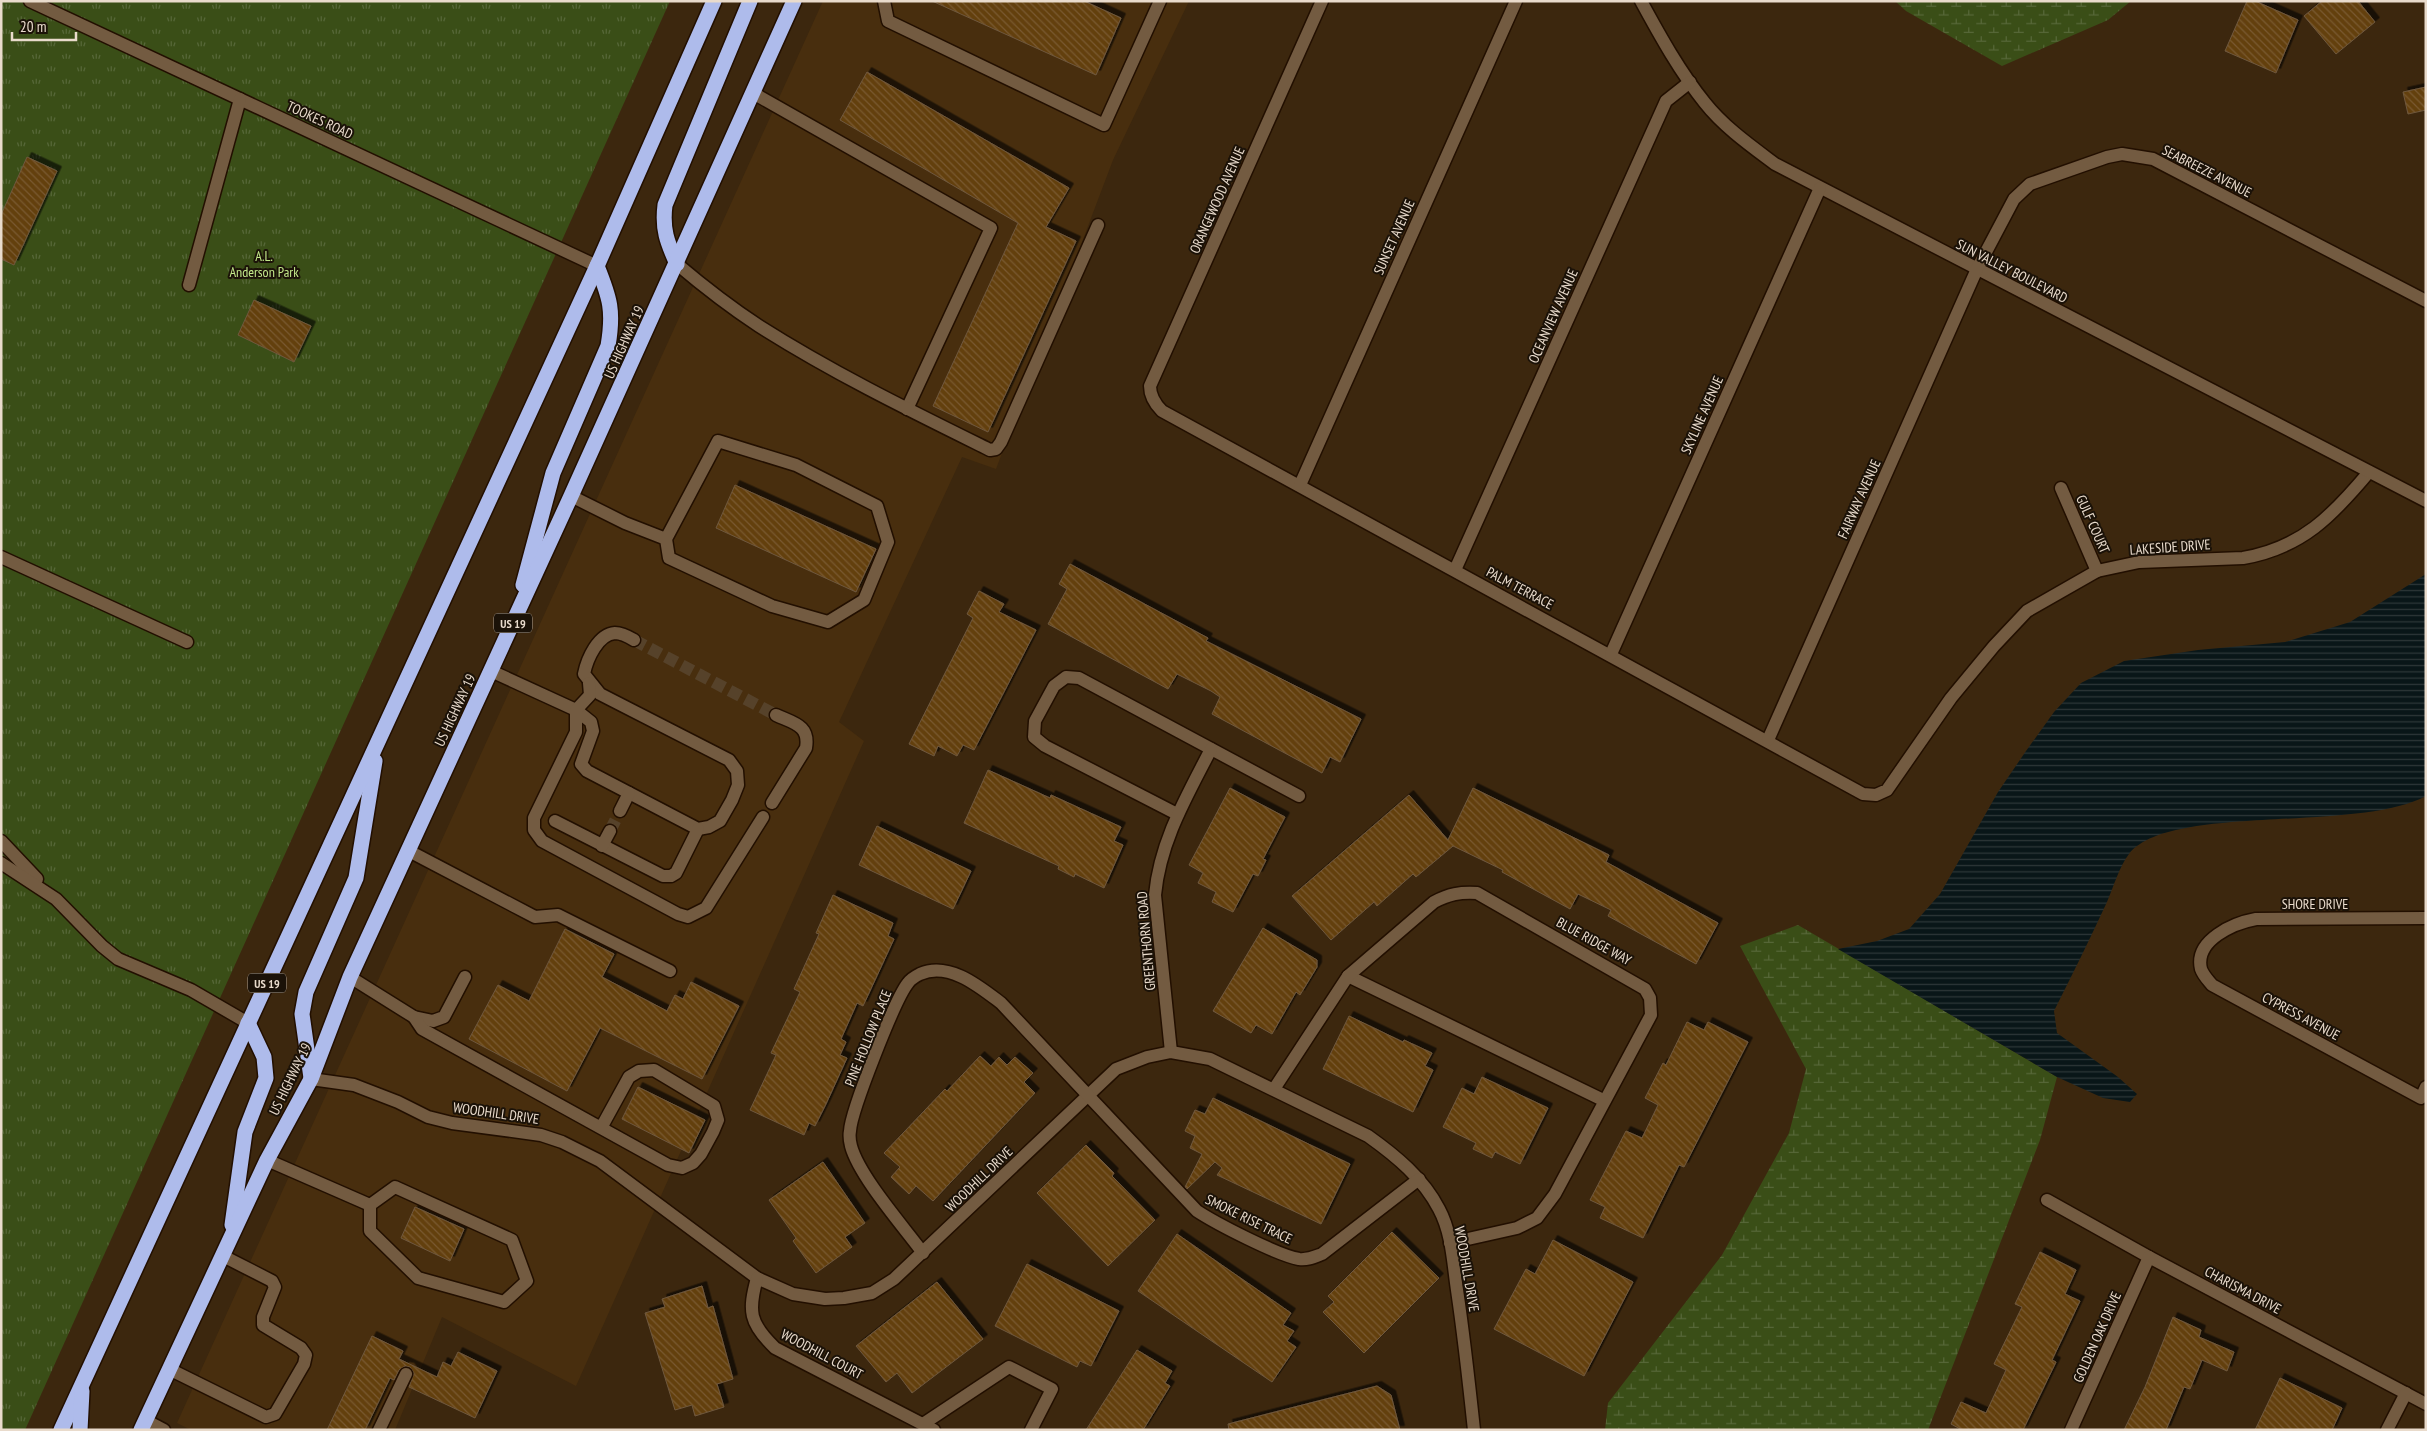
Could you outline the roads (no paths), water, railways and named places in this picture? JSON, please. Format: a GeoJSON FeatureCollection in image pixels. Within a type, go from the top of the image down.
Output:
{"type":"FeatureCollection","features":[{"type":"Feature","properties":{"kind":"highway","name":"US 19"},"geometry":{"type":"LineString","coordinates":[[61,1430],[597,266],[714,1]]}},
{"type":"Feature","properties":{"kind":"highway"},"geometry":{"type":"LineString","coordinates":[[677,264],[668,244],[663,224],[664,204],[750,1]]}},
{"type":"Feature","properties":{"kind":"highway","name":"US HIGHWAY 19"},"geometry":{"type":"LineString","coordinates":[[143,1425],[267,1160],[312,1079],[350,977],[512,628],[794,1]]}},
{"type":"Feature","properties":{"kind":"highway"},"geometry":{"type":"LineString","coordinates":[[512,628],[553,473],[608,346],[612,324],[610,297],[597,266]]}},
{"type":"Feature","properties":{"kind":"highway"},"geometry":{"type":"LineString","coordinates":[[312,1079],[302,1014],[306,992],[356,878],[378,743]]}},
{"type":"Feature","properties":{"kind":"highway"},"geometry":{"type":"LineString","coordinates":[[226,1250],[245,1132],[266,1078],[264,1056],[248,1023]]}},
{"type":"Feature","properties":{"kind":"highway"},"geometry":{"type":"LineString","coordinates":[[80,1430],[82,1385]]}},
{"type":"Feature","properties":{"kind":"street","name":"TOOKES ROAD"},"geometry":{"type":"LineString","coordinates":[[30,1],[597,266]]}},
{"type":"Feature","properties":{"kind":"street"},"geometry":{"type":"LineString","coordinates":[[884,1],[888,21],[1104,125],[1160,1]]}},
{"type":"Feature","properties":{"kind":"street","name":"ORANGEWOOD AVENUE"},"geometry":{"type":"LineString","coordinates":[[1162,411],[1152,396],[1150,386],[1322,1]]}},
{"type":"Feature","properties":{"kind":"street","name":"SUNSET AVENUE"},"geometry":{"type":"LineString","coordinates":[[1300,485],[1516,1]]}},
{"type":"Feature","properties":{"kind":"street","name":"SUN VALLEY BOULEVARD"},"geometry":{"type":"LineString","coordinates":[[1641,1],[1690,82],[1705,103],[1744,141],[1775,164],[2426,502]]}},
{"type":"Feature","properties":{"kind":"street","name":"OCEANVIEW AVENUE"},"geometry":{"type":"LineString","coordinates":[[1455,570],[1666,101],[1690,82]]}},
{"type":"Feature","properties":{"kind":"street"},"geometry":{"type":"LineString","coordinates":[[753,93],[990,228],[907,409]]}},
{"type":"Feature","properties":{"kind":"street"},"geometry":{"type":"LineString","coordinates":[[189,285],[240,100]]}},
{"type":"Feature","properties":{"kind":"street","name":"SEABREEZE AVENUE"},"geometry":{"type":"LineString","coordinates":[[1977,269],[2014,198],[2030,184],[2107,157],[2122,154],[2138,155],[2153,159],[2426,300]]}},
{"type":"Feature","properties":{"kind":"street","name":"SKYLINE AVENUE"},"geometry":{"type":"LineString","coordinates":[[1611,654],[1820,188]]}},
{"type":"Feature","properties":{"kind":"street"},"geometry":{"type":"LineString","coordinates":[[677,264],[758,326],[866,388],[990,450],[996,449],[1098,225]]}},
{"type":"Feature","properties":{"kind":"street","name":"FAIRWAY AVENUE"},"geometry":{"type":"LineString","coordinates":[[1768,740],[1977,269]]}},
{"type":"Feature","properties":{"kind":"street","name":"PALM TERRACE"},"geometry":{"type":"LineString","coordinates":[[1162,411],[1611,654],[1863,794]]}},
{"type":"Feature","properties":{"kind":"street"},"geometry":{"type":"LineString","coordinates":[[718,441],[796,465],[877,506],[888,542],[864,600],[828,622],[772,606],[669,558],[666,540],[718,441]]}},
{"type":"Feature","properties":{"kind":"street","name":"LAKESIDE DRIVE"},"geometry":{"type":"LineString","coordinates":[[1863,794],[1876,795],[1887,790],[1946,705],[1994,646],[2022,616],[2046,598],[2098,571],[2139,562],[2243,558],[2260,555],[2289,544],[2311,531],[2330,516],[2369,472]]}},
{"type":"Feature","properties":{"kind":"street","name":"GULF COURT"},"geometry":{"type":"LineString","coordinates":[[2061,488],[2098,571]]}},
{"type":"Feature","properties":{"kind":"street"},"geometry":{"type":"LineString","coordinates":[[571,496],[625,524],[666,540]]}},
{"type":"Feature","properties":{"kind":"street"},"geometry":{"type":"LineString","coordinates":[[1,557],[187,642]]}},
{"type":"Feature","properties":{"kind":"street"},"geometry":{"type":"LineString","coordinates":[[491,671],[576,710],[592,722],[593,731],[581,764],[586,771],[698,829],[709,827],[720,821],[738,785],[738,771],[729,760],[600,694],[589,683],[584,674],[586,665],[601,641],[615,633],[634,640]]}},
{"type":"Feature","properties":{"kind":"street"},"geometry":{"type":"LineString","coordinates":[[1177,814],[1044,746],[1034,737],[1035,721],[1054,686],[1066,677],[1079,678],[1299,796]]}},
{"type":"Feature","properties":{"kind":"street"},"geometry":{"type":"LineString","coordinates":[[589,683],[590,695],[576,710],[576,732],[534,818],[534,830],[542,841],[678,914],[688,916],[706,908],[763,816]]}},
{"type":"Feature","properties":{"kind":"street"},"geometry":{"type":"LineString","coordinates":[[772,803],[806,748],[808,737],[804,729],[776,714]]}},
{"type":"Feature","properties":{"kind":"street","name":"GREENTHORN ROAD"},"geometry":{"type":"LineString","coordinates":[[1171,1052],[1155,895],[1159,864],[1177,814],[1211,749]]}},
{"type":"Feature","properties":{"kind":"street"},"geometry":{"type":"LineString","coordinates":[[620,811],[629,793]]}},
{"type":"Feature","properties":{"kind":"street"},"geometry":{"type":"LineString","coordinates":[[555,821],[663,876],[671,876],[676,873],[698,829]]}},
{"type":"Feature","properties":{"kind":"street"},"geometry":{"type":"LineString","coordinates":[[602,846],[610,831]]}},
{"type":"Feature","properties":{"kind":"street"},"geometry":{"type":"LineString","coordinates":[[1,841],[102,946],[118,960],[191,990],[248,1023]]}},
{"type":"Feature","properties":{"kind":"street"},"geometry":{"type":"LineString","coordinates":[[409,851],[535,917],[558,915],[670,971]]}},
{"type":"Feature","properties":{"kind":"street"},"geometry":{"type":"LineString","coordinates":[[1,863],[56,899]]}},
{"type":"Feature","properties":{"kind":"street","name":"BLUE RIDGE WAY"},"geometry":{"type":"LineString","coordinates":[[1274,1089],[1348,976],[1434,902],[1446,896],[1462,892],[1477,893],[1645,989],[1650,998],[1651,1015],[1603,1100],[1555,1194],[1537,1218],[1517,1228],[1450,1243]]}},
{"type":"Feature","properties":{"kind":"street","name":"SHORE DRIVE"},"geometry":{"type":"LineString","coordinates":[[2211,942],[2231,926],[2256,919],[2426,918]]}},
{"type":"Feature","properties":{"kind":"street","name":"CYPRESS AVENUE"},"geometry":{"type":"LineString","coordinates":[[2211,942],[2200,960],[2201,971],[2212,985],[2423,1093]]}},
{"type":"Feature","properties":{"kind":"street","name":"PINE HOLLOW PLACE"},"geometry":{"type":"LineString","coordinates":[[923,1253],[856,1161],[850,1132],[854,1111],[895,1007],[908,983],[919,974],[933,971],[951,973],[975,983],[1001,1003],[1088,1095]]}},
{"type":"Feature","properties":{"kind":"street"},"geometry":{"type":"LineString","coordinates":[[1348,976],[1603,1100]]}},
{"type":"Feature","properties":{"kind":"street"},"geometry":{"type":"LineString","coordinates":[[350,977],[414,1017],[433,1021],[444,1017],[465,977]]}},
{"type":"Feature","properties":{"kind":"street"},"geometry":{"type":"LineString","coordinates":[[414,1017],[422,1029],[601,1128],[668,1165],[682,1168],[693,1163],[701,1154],[718,1120],[714,1106],[654,1070],[639,1071],[629,1077],[601,1128]]}},
{"type":"Feature","properties":{"kind":"street","name":"WOODHILL DRIVE"},"geometry":{"type":"LineString","coordinates":[[312,1079],[354,1085],[398,1102],[428,1117],[452,1123],[541,1135],[562,1142],[600,1161],[757,1278],[792,1294],[825,1299],[872,1293],[894,1279],[1116,1069],[1128,1063],[1171,1052],[1210,1059],[1368,1136],[1419,1178],[1440,1210],[1450,1243],[1467,1360],[1474,1430]]}},
{"type":"Feature","properties":{"kind":"street","name":"SMOKE RISE TRACE"},"geometry":{"type":"LineString","coordinates":[[1088,1095],[1197,1211],[1262,1244],[1300,1259],[1311,1259],[1322,1254],[1419,1178]]}},
{"type":"Feature","properties":{"kind":"street"},"geometry":{"type":"LineString","coordinates":[[267,1160],[370,1205]]}},
{"type":"Feature","properties":{"kind":"street"},"geometry":{"type":"LineString","coordinates":[[395,1187],[512,1240],[527,1281],[504,1302],[418,1278],[370,1231],[370,1205],[395,1187]]}},
{"type":"Feature","properties":{"kind":"street","name":"CHARISMA DRIVE"},"geometry":{"type":"LineString","coordinates":[[2046,1200],[2149,1258],[2426,1404]]}},
{"type":"Feature","properties":{"kind":"street"},"geometry":{"type":"LineString","coordinates":[[169,1369],[266,1417],[275,1414],[304,1364],[306,1355],[301,1348],[263,1325],[263,1317],[275,1287],[272,1281],[226,1250]]}},
{"type":"Feature","properties":{"kind":"street","name":"GOLDEN OAK DRIVE"},"geometry":{"type":"LineString","coordinates":[[2071,1430],[2149,1258]]}},
{"type":"Feature","properties":{"kind":"street","name":"WOODHILL COURT"},"geometry":{"type":"LineString","coordinates":[[757,1278],[750,1304],[754,1323],[764,1338],[775,1348],[929,1427]]}},
{"type":"Feature","properties":{"kind":"street"},"geometry":{"type":"LineString","coordinates":[[929,1427],[1009,1367],[1052,1389],[1032,1430]]}},
{"type":"Feature","properties":{"kind":"street"},"geometry":{"type":"LineString","coordinates":[[379,1430],[406,1374]]}},
{"type":"Feature","properties":{"kind":"street"},"geometry":{"type":"LineString","coordinates":[[2386,1430],[2406,1393]]}},
{"type":"Feature","properties":{"kind":"street"},"geometry":{"type":"LineString","coordinates":[[143,1425],[164,1430]]}},
{"type":"Feature","properties":{"kind":"tunnel"},"geometry":{"type":"LineString","coordinates":[[634,640],[776,715]]}},
{"type":"Feature","properties":{"kind":"tunnel"},"geometry":{"type":"LineString","coordinates":[[610,831],[620,811]]}},
{"type":"Feature","properties":{"kind":"park label","name":"A.L. Anderson Park"},"geometry":{"type":"Point","coordinates":[264,264]}}]}
